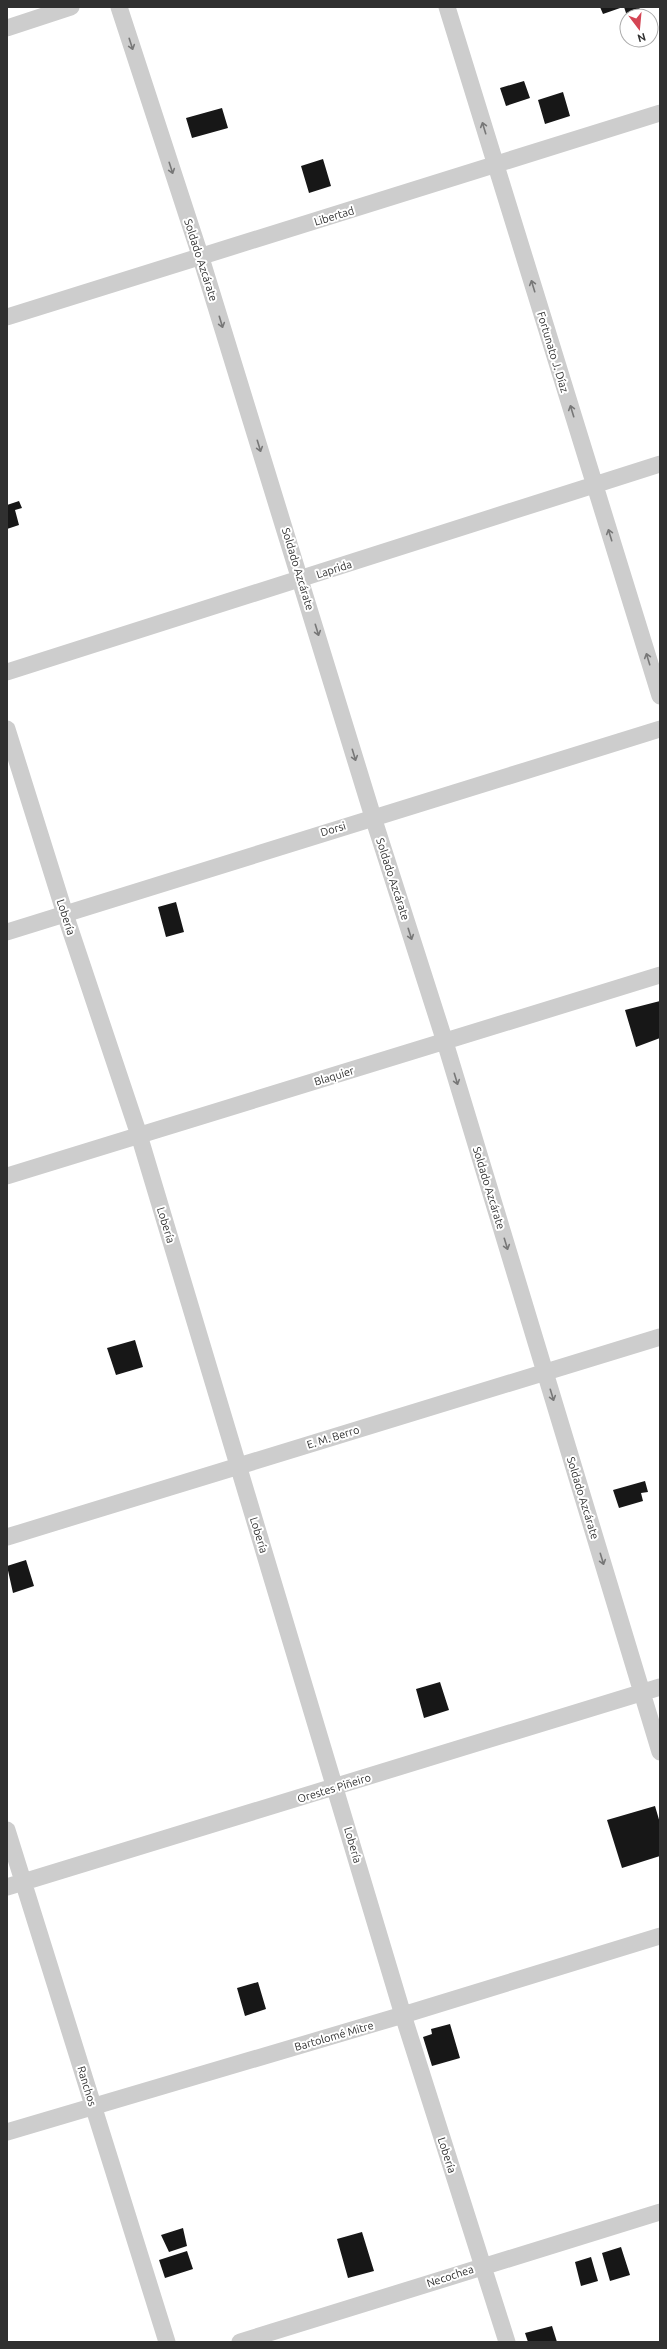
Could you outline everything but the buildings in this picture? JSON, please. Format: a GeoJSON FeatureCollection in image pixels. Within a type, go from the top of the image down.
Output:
{"type":"FeatureCollection","features":[{"type":"Feature","properties":{"kind":"street"},"geometry":{"type":"LineString","coordinates":[[7,28],[72,7]]}},
{"type":"Feature","properties":{"kind":"street","name":"Soldado Azcárate"},"geometry":{"type":"LineString","coordinates":[[119,7],[201,258],[373,817],[445,1042],[660,1752]]}},
{"type":"Feature","properties":{"kind":"street","name":"Fortunato J. Díaz"},"geometry":{"type":"LineString","coordinates":[[447,7],[660,696]]}},
{"type":"Feature","properties":{"kind":"street","name":"Libertad"},"geometry":{"type":"LineString","coordinates":[[7,317],[201,258],[660,113]]}},
{"type":"Feature","properties":{"kind":"street","name":"Laprida"},"geometry":{"type":"LineString","coordinates":[[7,672],[301,580],[660,464]]}},
{"type":"Feature","properties":{"kind":"street","name":"Lobería"},"geometry":{"type":"LineString","coordinates":[[7,729],[65,914],[139,1135],[336,1787],[403,2015],[507,2342]]}},
{"type":"Feature","properties":{"kind":"street","name":"Dorsi"},"geometry":{"type":"LineString","coordinates":[[7,932],[660,729]]}},
{"type":"Feature","properties":{"kind":"street","name":"Blaquier"},"geometry":{"type":"LineString","coordinates":[[7,1176],[660,975]]}},
{"type":"Feature","properties":{"kind":"street","name":"E. M. Berro"},"geometry":{"type":"LineString","coordinates":[[7,1537],[660,1337]]}},
{"type":"Feature","properties":{"kind":"street","name":"Orestes Piñeiro"},"geometry":{"type":"LineString","coordinates":[[7,1887],[660,1687]]}},
{"type":"Feature","properties":{"kind":"street","name":"Ranchos"},"geometry":{"type":"LineString","coordinates":[[7,1830],[167,2342]]}},
{"type":"Feature","properties":{"kind":"street","name":"Bartolomé Mitre"},"geometry":{"type":"LineString","coordinates":[[7,2132],[403,2015],[660,1936]]}},
{"type":"Feature","properties":{"kind":"street","name":"Necochea"},"geometry":{"type":"LineString","coordinates":[[240,2342],[660,2212]]}}]}
